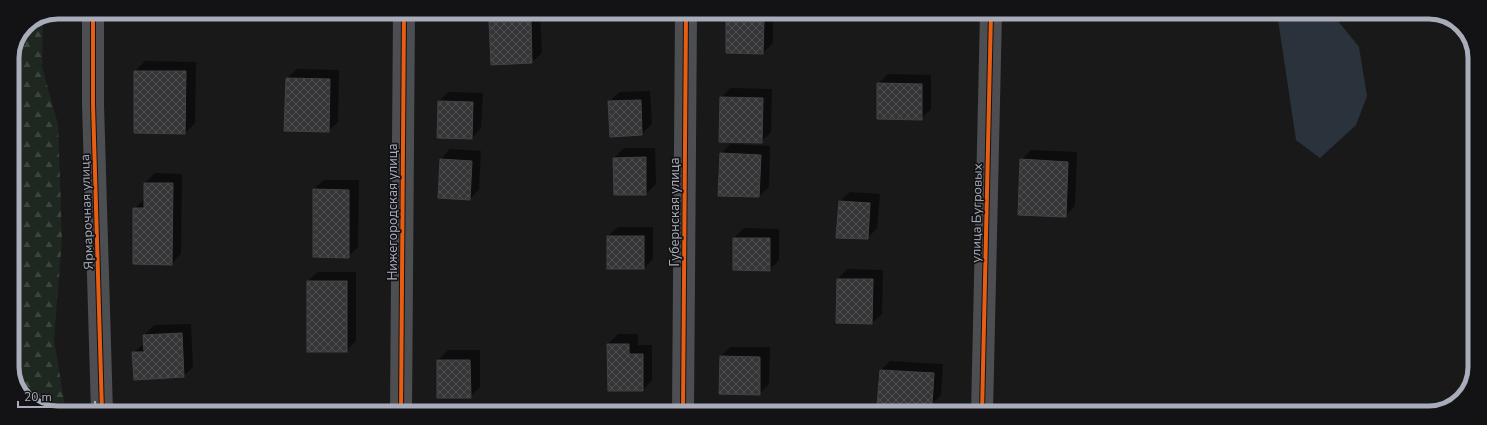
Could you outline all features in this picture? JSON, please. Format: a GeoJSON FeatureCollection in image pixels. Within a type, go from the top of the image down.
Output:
{"type":"FeatureCollection","features":[{"type":"Feature","properties":{"kind":"street","name":"Ярмарочная улица"},"geometry":{"type":"LineString","coordinates":[[93,19],[93,104],[102,406]]}},
{"type":"Feature","properties":{"kind":"street","name":"Нижегородская улица"},"geometry":{"type":"LineString","coordinates":[[401,406],[404,19]]}},
{"type":"Feature","properties":{"kind":"street","name":"Губернская улица"},"geometry":{"type":"LineString","coordinates":[[683,406],[686,19]]}},
{"type":"Feature","properties":{"kind":"street","name":"улица Бугровых"},"geometry":{"type":"LineString","coordinates":[[982,406],[991,19]]}},
{"type":"Feature","properties":{"kind":"green space"},"geometry":{"type":"Polygon","coordinates":[[[43,22],[42,67],[58,124],[62,239],[54,340],[65,406],[48,405],[32,396],[24,387],[19,370],[19,58],[22,43],[26,36],[30,30],[43,22]]]}},
{"type":"Feature","properties":{"kind":"shaded area"},"geometry":{"type":"Polygon","coordinates":[[[1278,19],[1336,19],[1359,47],[1367,96],[1356,125],[1320,158],[1296,140],[1278,19]]]}},
{"type":"Feature","properties":{"kind":"building"},"geometry":{"type":"Polygon","coordinates":[[[600,19],[637,19],[637,20],[600,19]]]}},
{"type":"Feature","properties":{"kind":"building"},"geometry":{"type":"Polygon","coordinates":[[[531,20],[532,63],[491,65],[489,21],[531,20]]]}},
{"type":"Feature","properties":{"kind":"building"},"geometry":{"type":"Polygon","coordinates":[[[726,20],[764,21],[763,54],[726,53],[726,20]]]}},
{"type":"Feature","properties":{"kind":"building"},"geometry":{"type":"Polygon","coordinates":[[[134,71],[186,71],[185,134],[134,133],[134,71]]]}},
{"type":"Feature","properties":{"kind":"building"},"geometry":{"type":"Polygon","coordinates":[[[286,78],[330,79],[329,132],[284,131],[286,78]]]}},
{"type":"Feature","properties":{"kind":"building"},"geometry":{"type":"Polygon","coordinates":[[[877,83],[922,84],[922,120],[877,119],[877,83]]]}},
{"type":"Feature","properties":{"kind":"building"},"geometry":{"type":"Polygon","coordinates":[[[720,97],[763,98],[762,143],[719,142],[720,97]]]}},
{"type":"Feature","properties":{"kind":"building"},"geometry":{"type":"Polygon","coordinates":[[[641,100],[642,135],[610,137],[608,101],[641,100]]]}},
{"type":"Feature","properties":{"kind":"building"},"geometry":{"type":"Polygon","coordinates":[[[438,101],[473,102],[472,139],[437,138],[438,101]]]}},
{"type":"Feature","properties":{"kind":"building"},"geometry":{"type":"Polygon","coordinates":[[[720,153],[761,155],[759,197],[718,196],[720,153]]]}},
{"type":"Feature","properties":{"kind":"building"},"geometry":{"type":"Polygon","coordinates":[[[646,157],[646,195],[614,195],[613,158],[646,157]]]}},
{"type":"Feature","properties":{"kind":"building"},"geometry":{"type":"Polygon","coordinates":[[[440,159],[472,161],[470,200],[438,198],[440,159]]]}},
{"type":"Feature","properties":{"kind":"building"},"geometry":{"type":"Polygon","coordinates":[[[1020,159],[1068,162],[1066,217],[1018,215],[1020,159]]]}},
{"type":"Feature","properties":{"kind":"building"},"geometry":{"type":"Polygon","coordinates":[[[144,183],[173,183],[172,265],[133,264],[133,208],[144,208],[144,183]]]}},
{"type":"Feature","properties":{"kind":"building"},"geometry":{"type":"Polygon","coordinates":[[[313,189],[349,190],[349,258],[313,257],[313,189]]]}},
{"type":"Feature","properties":{"kind":"building"},"geometry":{"type":"Polygon","coordinates":[[[839,201],[870,203],[868,239],[836,238],[839,201]]]}},
{"type":"Feature","properties":{"kind":"building"},"geometry":{"type":"Polygon","coordinates":[[[607,236],[644,236],[644,269],[607,269],[607,236]]]}},
{"type":"Feature","properties":{"kind":"building"},"geometry":{"type":"Polygon","coordinates":[[[733,238],[770,238],[770,271],[733,270],[733,238]]]}},
{"type":"Feature","properties":{"kind":"building"},"geometry":{"type":"Polygon","coordinates":[[[837,279],[873,279],[872,324],[836,323],[837,279]]]}},
{"type":"Feature","properties":{"kind":"building"},"geometry":{"type":"Polygon","coordinates":[[[307,281],[347,281],[347,352],[307,352],[307,281]]]}},
{"type":"Feature","properties":{"kind":"building"},"geometry":{"type":"Polygon","coordinates":[[[182,333],[184,377],[134,380],[132,352],[144,352],[143,335],[182,333]]]}},
{"type":"Feature","properties":{"kind":"building"},"geometry":{"type":"Polygon","coordinates":[[[607,344],[629,344],[629,354],[643,354],[643,391],[608,391],[607,344]]]}},
{"type":"Feature","properties":{"kind":"building"},"geometry":{"type":"Polygon","coordinates":[[[720,356],[760,357],[760,395],[719,394],[720,356]]]}},
{"type":"Feature","properties":{"kind":"building"},"geometry":{"type":"Polygon","coordinates":[[[437,360],[470,360],[471,398],[437,398],[437,360]]]}},
{"type":"Feature","properties":{"kind":"building"},"geometry":{"type":"Polygon","coordinates":[[[880,370],[934,373],[932,406],[877,405],[880,370]]]}},
{"type":"Feature","properties":{"kind":"cycle path"},"geometry":{"type":"LineString","coordinates":[[93,19],[93,104],[102,406]]}},
{"type":"Feature","properties":{"kind":"cycle path"},"geometry":{"type":"LineString","coordinates":[[401,406],[404,19]]}},
{"type":"Feature","properties":{"kind":"cycle path"},"geometry":{"type":"LineString","coordinates":[[683,406],[686,19]]}},
{"type":"Feature","properties":{"kind":"cycle path"},"geometry":{"type":"LineString","coordinates":[[982,406],[991,19]]}}]}
